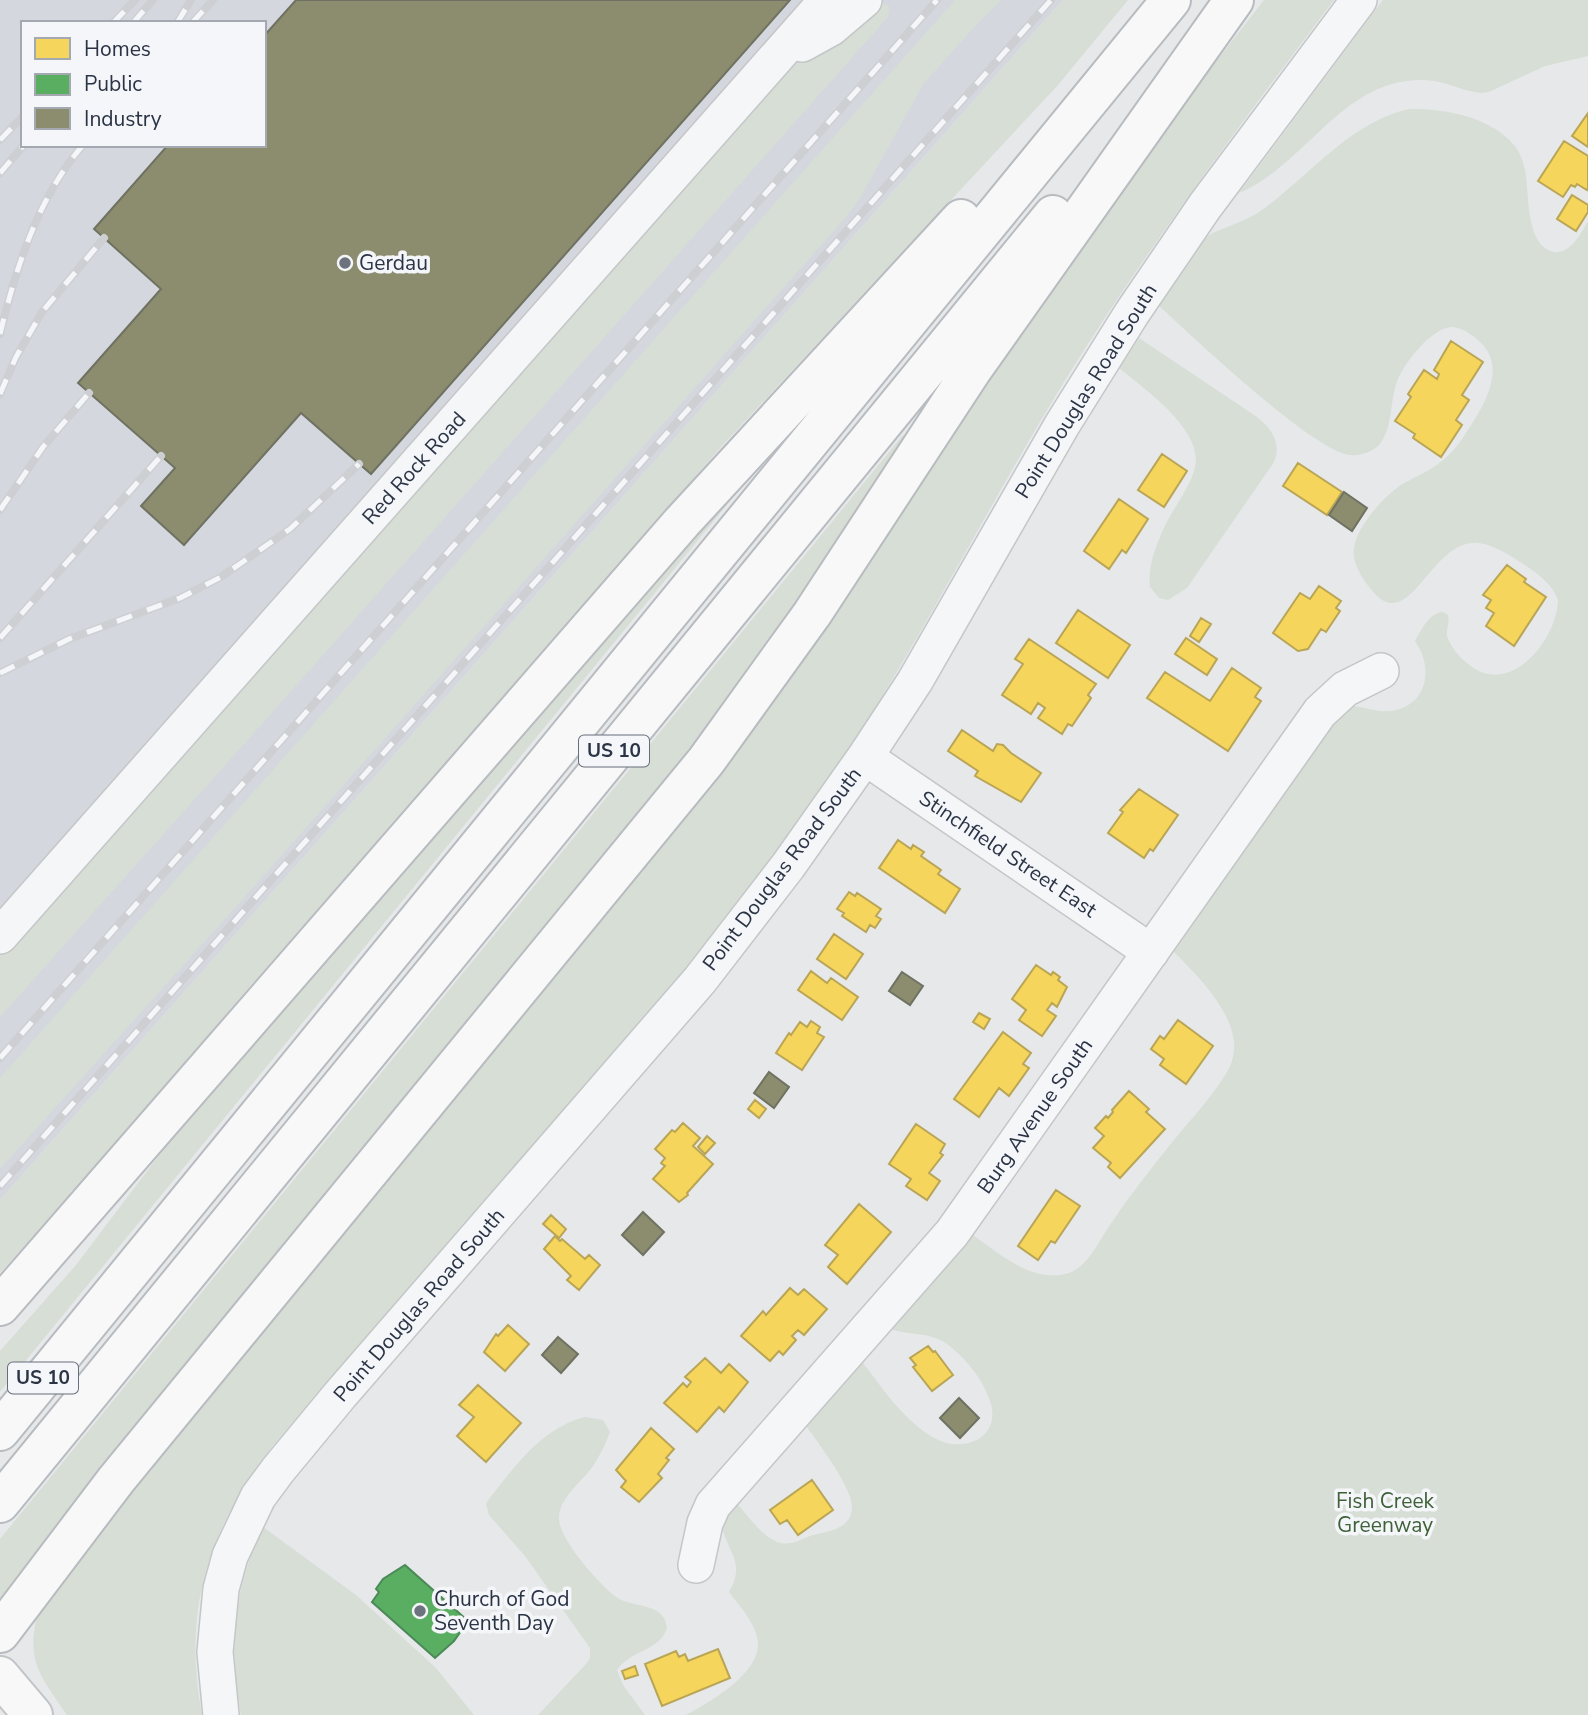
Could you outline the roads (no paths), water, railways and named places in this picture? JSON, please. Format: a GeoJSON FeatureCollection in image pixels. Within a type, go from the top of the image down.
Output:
{"type":"FeatureCollection","features":[{"type":"Feature","properties":{"kind":"main road"},"geometry":{"type":"LineString","coordinates":[[0,1306],[732,466],[1165,0]]}},
{"type":"Feature","properties":{"kind":"main road","name":"US 10"},"geometry":{"type":"LineString","coordinates":[[0,1432],[1171,0]]}},
{"type":"Feature","properties":{"kind":"main road"},"geometry":{"type":"LineString","coordinates":[[0,1633],[116,1480],[706,761],[812,614],[979,359],[1232,0]]}},
{"type":"Feature","properties":{"kind":"main road","name":"US 10"},"geometry":{"type":"LineString","coordinates":[[0,1503],[1232,0]]}},
{"type":"Feature","properties":{"kind":"main road"},"geometry":{"type":"LineString","coordinates":[[0,1417],[86,1324]]}},
{"type":"Feature","properties":{"kind":"main road"},"geometry":{"type":"LineString","coordinates":[[0,1676],[33,1715]]}},
{"type":"Feature","properties":{"kind":"street","name":"Red Rock Road"},"geometry":{"type":"LineString","coordinates":[[0,936],[827,0]]}},
{"type":"Feature","properties":{"kind":"street"},"geometry":{"type":"LineString","coordinates":[[786,47],[801,44],[820,35],[864,0]]}},
{"type":"Feature","properties":{"kind":"street","name":"Point Douglas Road South"},"geometry":{"type":"LineString","coordinates":[[222,1715],[215,1652],[221,1589],[230,1556],[258,1497],[340,1395],[718,958],[781,876],[915,681],[1062,425],[1132,313],[1199,215],[1359,0]]}},
{"type":"Feature","properties":{"kind":"street","name":"Burg Avenue South"},"geometry":{"type":"LineString","coordinates":[[696,1565],[705,1523],[713,1505],[952,1233],[1320,712],[1345,689],[1381,671]]}},
{"type":"Feature","properties":{"kind":"street","name":"Stinchfield Street East"},"geometry":{"type":"LineString","coordinates":[[865,757],[1151,952]]}},
{"type":"Feature","properties":{"kind":"railway"},"geometry":{"type":"LineString","coordinates":[[115,21],[135,0]]}},
{"type":"Feature","properties":{"kind":"railway"},"geometry":{"type":"LineString","coordinates":[[135,21],[153,0]]}},
{"type":"Feature","properties":{"kind":"railway"},"geometry":{"type":"LineString","coordinates":[[178,21],[191,0]]}},
{"type":"Feature","properties":{"kind":"railway"},"geometry":{"type":"LineString","coordinates":[[194,21],[213,0]]}},
{"type":"Feature","properties":{"kind":"railway"},"geometry":{"type":"LineString","coordinates":[[0,1058],[937,0]]}},
{"type":"Feature","properties":{"kind":"railway"},"geometry":{"type":"LineString","coordinates":[[0,1186],[1051,0]]}},
{"type":"Feature","properties":{"kind":"railway"},"geometry":{"type":"LineString","coordinates":[[0,140],[21,118]]}},
{"type":"Feature","properties":{"kind":"railway"},"geometry":{"type":"LineString","coordinates":[[0,173],[22,147]]}},
{"type":"Feature","properties":{"kind":"railway"},"geometry":{"type":"LineString","coordinates":[[0,334],[21,259],[41,210],[67,165],[81,147]]}},
{"type":"Feature","properties":{"kind":"railway"},"geometry":{"type":"LineString","coordinates":[[0,394],[16,357],[42,312],[104,238]]}},
{"type":"Feature","properties":{"kind":"railway"},"geometry":{"type":"LineString","coordinates":[[0,510],[43,447],[89,393]]}},
{"type":"Feature","properties":{"kind":"railway"},"geometry":{"type":"LineString","coordinates":[[0,638],[161,456]]}},
{"type":"Feature","properties":{"kind":"railway"},"geometry":{"type":"LineString","coordinates":[[0,673],[69,639],[180,598],[221,577],[290,529],[359,464]]}},
{"type":"Feature","properties":{"kind":"place","name":"Gerdau"},"geometry":{"type":"Point","coordinates":[345,263]}},
{"type":"Feature","properties":{"kind":"place","name":"Church of God Seventh Day"},"geometry":{"type":"Point","coordinates":[420,1611]}},
{"type":"Feature","properties":{"kind":"park label","name":"Fish Creek Greenway"},"geometry":{"type":"Point","coordinates":[1385,1513]}}]}
